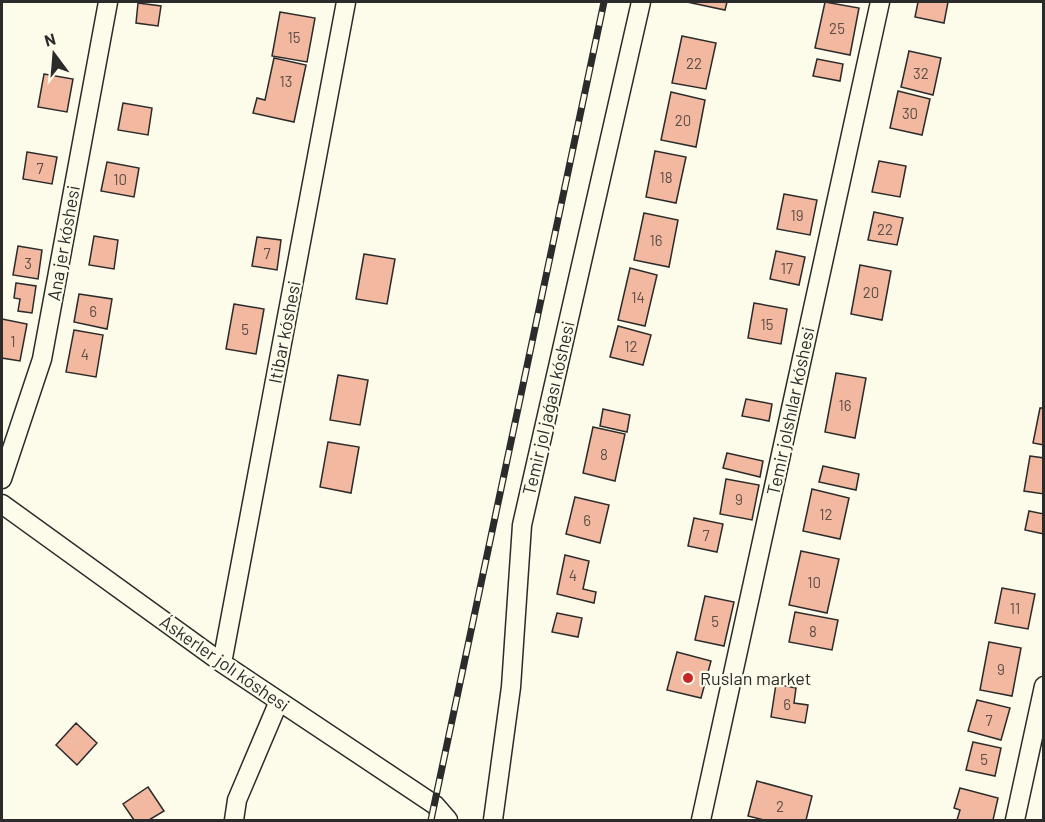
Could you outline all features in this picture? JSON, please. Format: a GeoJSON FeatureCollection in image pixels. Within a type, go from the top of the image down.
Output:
{"type":"FeatureCollection","features":[{"type":"Feature","properties":{"kind":"street","name":"Ana jer kóshesi"},"geometry":{"type":"LineString","coordinates":[[2,479],[42,359],[108,2]]}},
{"type":"Feature","properties":{"kind":"street","name":"Itibar kóshesi"},"geometry":{"type":"LineString","coordinates":[[222,663],[346,2]]}},
{"type":"Feature","properties":{"kind":"street","name":"Temir jol jaǵası kóshesi"},"geometry":{"type":"LineString","coordinates":[[493,820],[511,687],[522,525],[641,2]]}},
{"type":"Feature","properties":{"kind":"street","name":"Temir jolshılar kóshesi"},"geometry":{"type":"LineString","coordinates":[[701,820],[880,2]]}},
{"type":"Feature","properties":{"kind":"street","name":"Áskerler jolı kóshesi"},"geometry":{"type":"LineString","coordinates":[[2,504],[222,663],[435,805],[448,820]]}},
{"type":"Feature","properties":{"kind":"street"},"geometry":{"type":"LineString","coordinates":[[1015,820],[1044,686]]}},
{"type":"Feature","properties":{"kind":"street"},"geometry":{"type":"LineString","coordinates":[[234,820],[237,800],[279,701]]}},
{"type":"Feature","properties":{"kind":"building"},"geometry":{"type":"Polygon","coordinates":[[[687,2],[727,2],[725,10],[687,2]]]}},
{"type":"Feature","properties":{"kind":"building"},"geometry":{"type":"Polygon","coordinates":[[[825,2],[859,8],[850,55],[815,48],[825,2]]]}},
{"type":"Feature","properties":{"kind":"building"},"geometry":{"type":"Polygon","coordinates":[[[918,2],[948,2],[944,23],[915,17],[918,2]]]}},
{"type":"Feature","properties":{"kind":"building"},"geometry":{"type":"Polygon","coordinates":[[[138,3],[161,6],[158,26],[136,23],[138,3]]]}},
{"type":"Feature","properties":{"kind":"building"},"geometry":{"type":"Polygon","coordinates":[[[280,12],[315,18],[307,62],[272,56],[280,12]]]}},
{"type":"Feature","properties":{"kind":"building"},"geometry":{"type":"Polygon","coordinates":[[[682,36],[716,43],[706,89],[672,83],[682,36]]]}},
{"type":"Feature","properties":{"kind":"building"},"geometry":{"type":"Polygon","coordinates":[[[909,51],[941,58],[933,95],[901,87],[909,51]]]}},
{"type":"Feature","properties":{"kind":"building"},"geometry":{"type":"Polygon","coordinates":[[[274,58],[306,65],[294,122],[253,113],[257,98],[265,100],[274,58]]]}},
{"type":"Feature","properties":{"kind":"building"},"geometry":{"type":"Polygon","coordinates":[[[817,59],[843,64],[840,81],[813,76],[817,59]]]}},
{"type":"Feature","properties":{"kind":"building"},"geometry":{"type":"Polygon","coordinates":[[[44,74],[73,79],[67,112],[38,107],[44,74]]]}},
{"type":"Feature","properties":{"kind":"building"},"geometry":{"type":"Polygon","coordinates":[[[898,91],[930,99],[922,135],[890,128],[898,91]]]}},
{"type":"Feature","properties":{"kind":"building"},"geometry":{"type":"Polygon","coordinates":[[[671,92],[705,100],[696,147],[661,140],[671,92]]]}},
{"type":"Feature","properties":{"kind":"building"},"geometry":{"type":"Polygon","coordinates":[[[123,103],[152,108],[148,135],[118,130],[123,103]]]}},
{"type":"Feature","properties":{"kind":"building"},"geometry":{"type":"Polygon","coordinates":[[[655,151],[686,157],[676,203],[646,197],[655,151]]]}},
{"type":"Feature","properties":{"kind":"building"},"geometry":{"type":"Polygon","coordinates":[[[27,152],[57,157],[52,184],[23,179],[27,152]]]}},
{"type":"Feature","properties":{"kind":"building"},"geometry":{"type":"Polygon","coordinates":[[[879,161],[906,166],[900,197],[872,192],[879,161]]]}},
{"type":"Feature","properties":{"kind":"building"},"geometry":{"type":"Polygon","coordinates":[[[107,162],[139,168],[134,197],[101,191],[107,162]]]}},
{"type":"Feature","properties":{"kind":"building"},"geometry":{"type":"Polygon","coordinates":[[[784,194],[817,200],[810,235],[777,229],[784,194]]]}},
{"type":"Feature","properties":{"kind":"building"},"geometry":{"type":"Polygon","coordinates":[[[874,212],[903,218],[897,245],[868,240],[874,212]]]}},
{"type":"Feature","properties":{"kind":"building"},"geometry":{"type":"Polygon","coordinates":[[[644,213],[678,220],[669,267],[634,260],[644,213]]]}},
{"type":"Feature","properties":{"kind":"building"},"geometry":{"type":"Polygon","coordinates":[[[94,236],[118,240],[114,269],[89,265],[94,236]]]}},
{"type":"Feature","properties":{"kind":"building"},"geometry":{"type":"Polygon","coordinates":[[[257,237],[281,240],[277,270],[252,266],[257,237]]]}},
{"type":"Feature","properties":{"kind":"building"},"geometry":{"type":"Polygon","coordinates":[[[18,246],[42,250],[38,279],[13,275],[18,246]]]}},
{"type":"Feature","properties":{"kind":"building"},"geometry":{"type":"Polygon","coordinates":[[[776,251],[805,257],[799,285],[770,279],[776,251]]]}},
{"type":"Feature","properties":{"kind":"building"},"geometry":{"type":"Polygon","coordinates":[[[364,254],[395,259],[387,304],[356,299],[364,254]]]}},
{"type":"Feature","properties":{"kind":"building"},"geometry":{"type":"Polygon","coordinates":[[[860,265],[891,271],[882,320],[851,314],[860,265]]]}},
{"type":"Feature","properties":{"kind":"building"},"geometry":{"type":"Polygon","coordinates":[[[630,268],[657,275],[645,326],[618,320],[630,268]]]}},
{"type":"Feature","properties":{"kind":"building"},"geometry":{"type":"Polygon","coordinates":[[[16,283],[36,286],[32,313],[18,311],[20,299],[14,298],[16,283]]]}},
{"type":"Feature","properties":{"kind":"building"},"geometry":{"type":"Polygon","coordinates":[[[79,294],[112,299],[107,329],[74,322],[79,294]]]}},
{"type":"Feature","properties":{"kind":"building"},"geometry":{"type":"Polygon","coordinates":[[[754,303],[787,309],[781,344],[748,338],[754,303]]]}},
{"type":"Feature","properties":{"kind":"building"},"geometry":{"type":"Polygon","coordinates":[[[234,304],[264,309],[256,354],[226,349],[234,304]]]}},
{"type":"Feature","properties":{"kind":"building"},"geometry":{"type":"Polygon","coordinates":[[[2,319],[27,324],[20,361],[2,358],[2,319]]]}},
{"type":"Feature","properties":{"kind":"building"},"geometry":{"type":"Polygon","coordinates":[[[618,326],[651,335],[643,365],[610,357],[618,326]]]}},
{"type":"Feature","properties":{"kind":"building"},"geometry":{"type":"Polygon","coordinates":[[[74,330],[103,335],[96,377],[66,372],[74,330]]]}},
{"type":"Feature","properties":{"kind":"building"},"geometry":{"type":"Polygon","coordinates":[[[836,373],[866,378],[855,438],[825,432],[836,373]]]}},
{"type":"Feature","properties":{"kind":"building"},"geometry":{"type":"Polygon","coordinates":[[[338,375],[368,380],[360,425],[330,420],[338,375]]]}},
{"type":"Feature","properties":{"kind":"building"},"geometry":{"type":"Polygon","coordinates":[[[746,399],[772,404],[769,421],[742,416],[746,399]]]}},
{"type":"Feature","properties":{"kind":"building"},"geometry":{"type":"Polygon","coordinates":[[[1040,408],[1044,408],[1044,445],[1033,443],[1040,408]]]}},
{"type":"Feature","properties":{"kind":"building"},"geometry":{"type":"Polygon","coordinates":[[[603,409],[630,415],[627,432],[600,426],[603,409]]]}},
{"type":"Feature","properties":{"kind":"building"},"geometry":{"type":"Polygon","coordinates":[[[593,427],[625,434],[615,481],[583,473],[593,427]]]}},
{"type":"Feature","properties":{"kind":"building"},"geometry":{"type":"Polygon","coordinates":[[[328,442],[359,447],[351,493],[320,487],[328,442]]]}},
{"type":"Feature","properties":{"kind":"building"},"geometry":{"type":"Polygon","coordinates":[[[727,453],[763,461],[760,477],[723,468],[727,453]]]}},
{"type":"Feature","properties":{"kind":"building"},"geometry":{"type":"Polygon","coordinates":[[[1030,456],[1044,458],[1044,494],[1024,491],[1030,456]]]}},
{"type":"Feature","properties":{"kind":"building"},"geometry":{"type":"Polygon","coordinates":[[[823,466],[859,474],[856,490],[819,482],[823,466]]]}},
{"type":"Feature","properties":{"kind":"building"},"geometry":{"type":"Polygon","coordinates":[[[726,479],[759,485],[752,520],[720,514],[726,479]]]}},
{"type":"Feature","properties":{"kind":"building"},"geometry":{"type":"Polygon","coordinates":[[[812,489],[849,498],[840,539],[803,531],[812,489]]]}},
{"type":"Feature","properties":{"kind":"building"},"geometry":{"type":"Polygon","coordinates":[[[575,497],[609,505],[600,543],[566,534],[575,497]]]}},
{"type":"Feature","properties":{"kind":"building"},"geometry":{"type":"Polygon","coordinates":[[[1029,511],[1044,514],[1044,534],[1025,530],[1029,511]]]}},
{"type":"Feature","properties":{"kind":"building"},"geometry":{"type":"Polygon","coordinates":[[[694,518],[723,524],[717,552],[688,546],[694,518]]]}},
{"type":"Feature","properties":{"kind":"building"},"geometry":{"type":"Polygon","coordinates":[[[801,551],[839,559],[827,613],[789,605],[801,551]]]}},
{"type":"Feature","properties":{"kind":"building"},"geometry":{"type":"Polygon","coordinates":[[[565,555],[589,561],[583,589],[596,592],[594,603],[557,594],[565,555]]]}},
{"type":"Feature","properties":{"kind":"building"},"geometry":{"type":"Polygon","coordinates":[[[1002,588],[1035,594],[1028,629],[995,623],[1002,588]]]}},
{"type":"Feature","properties":{"kind":"building"},"geometry":{"type":"Polygon","coordinates":[[[705,596],[734,602],[724,646],[695,640],[705,596]]]}},
{"type":"Feature","properties":{"kind":"building"},"geometry":{"type":"Polygon","coordinates":[[[795,612],[838,620],[832,650],[789,642],[795,612]]]}},
{"type":"Feature","properties":{"kind":"building"},"geometry":{"type":"Polygon","coordinates":[[[557,613],[582,618],[578,637],[552,632],[557,613]]]}},
{"type":"Feature","properties":{"kind":"building"},"geometry":{"type":"Polygon","coordinates":[[[989,642],[1021,648],[1012,696],[980,690],[989,642]]]}},
{"type":"Feature","properties":{"kind":"building"},"geometry":{"type":"Polygon","coordinates":[[[677,652],[711,661],[701,698],[667,690],[677,652]]]}},
{"type":"Feature","properties":{"kind":"building"},"geometry":{"type":"Polygon","coordinates":[[[776,684],[796,688],[794,703],[808,705],[805,723],[771,717],[776,684]]]}},
{"type":"Feature","properties":{"kind":"building"},"geometry":{"type":"Polygon","coordinates":[[[977,700],[1010,708],[1001,740],[968,731],[977,700]]]}},
{"type":"Feature","properties":{"kind":"building"},"geometry":{"type":"Polygon","coordinates":[[[76,723],[97,743],[77,765],[56,745],[76,723]]]}},
{"type":"Feature","properties":{"kind":"building"},"geometry":{"type":"Polygon","coordinates":[[[973,742],[1001,748],[995,776],[966,770],[973,742]]]}},
{"type":"Feature","properties":{"kind":"building"},"geometry":{"type":"Polygon","coordinates":[[[757,781],[812,796],[806,820],[764,820],[748,816],[757,781]]]}},
{"type":"Feature","properties":{"kind":"building"},"geometry":{"type":"Polygon","coordinates":[[[148,787],[164,811],[149,820],[134,820],[123,804],[148,787]]]}},
{"type":"Feature","properties":{"kind":"building"},"geometry":{"type":"Polygon","coordinates":[[[960,788],[998,798],[993,820],[957,820],[960,810],[954,808],[960,788]]]}},
{"type":"Feature","properties":{"kind":"railway"},"geometry":{"type":"LineString","coordinates":[[431,820],[604,2]]}},
{"type":"Feature","properties":{"kind":"place","name":"Ruslan market"},"geometry":{"type":"Point","coordinates":[688,678]}}]}
